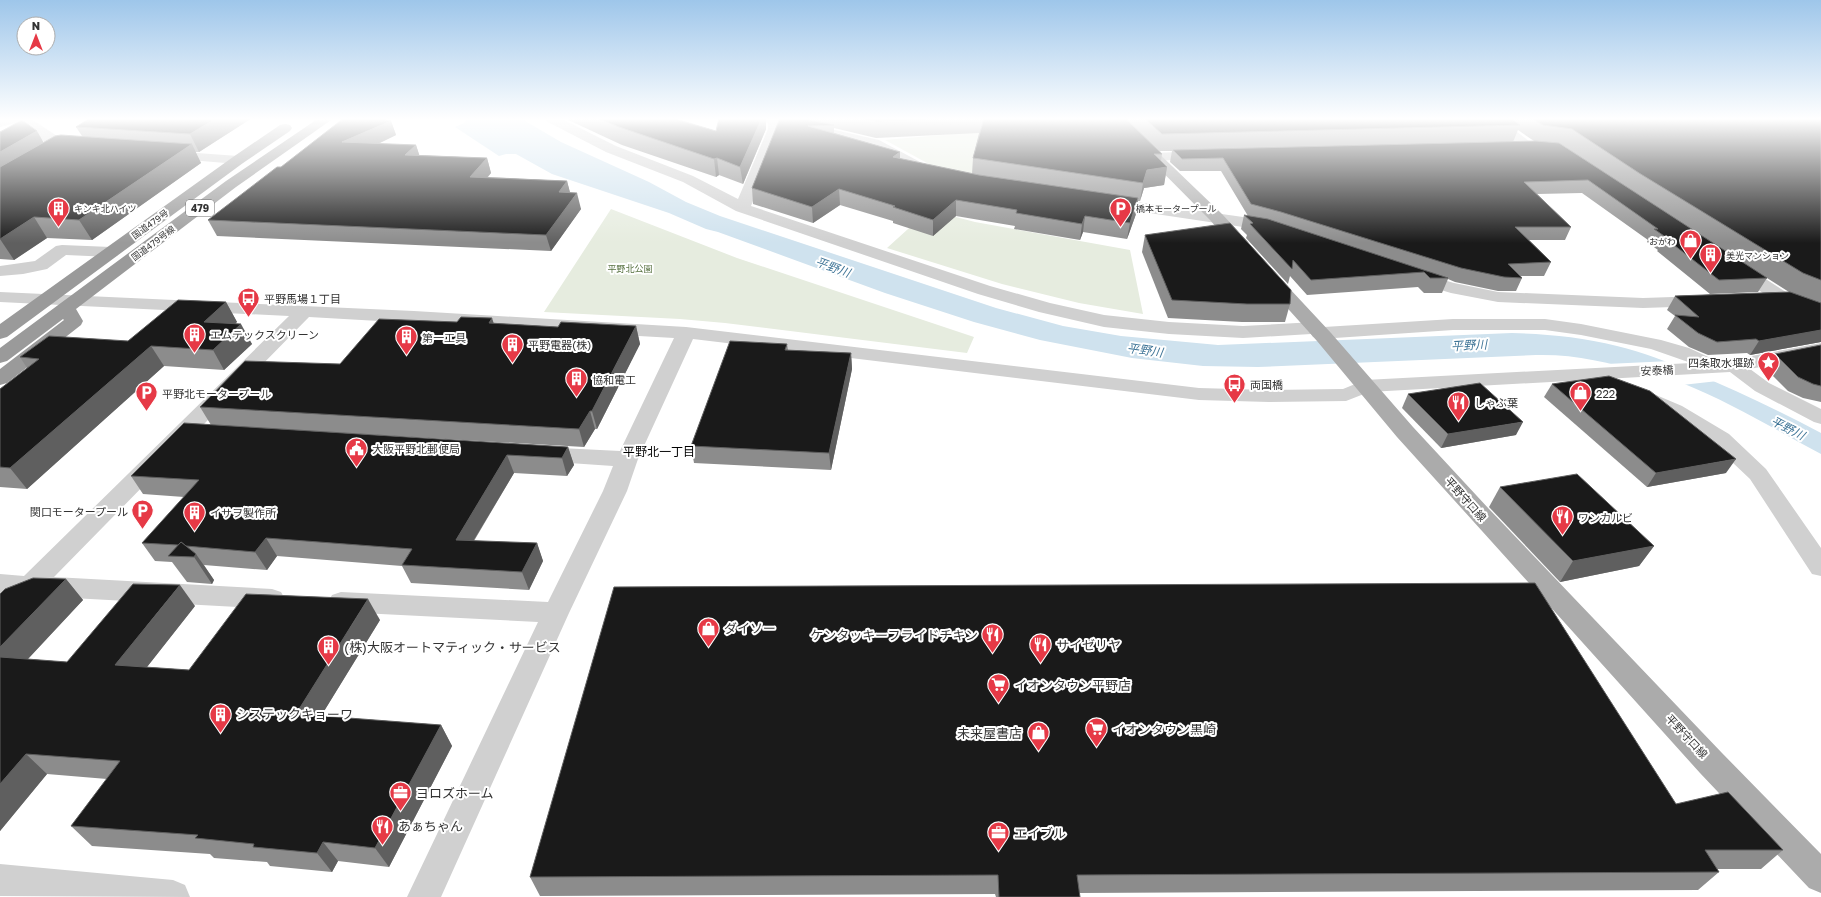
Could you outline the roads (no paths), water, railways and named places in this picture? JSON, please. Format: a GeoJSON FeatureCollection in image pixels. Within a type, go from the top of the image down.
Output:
{"type":"FeatureCollection","features":[{"type":"Feature","properties":{"kind":"highway","name":"国道479号"},"geometry":{"type":"LineString","coordinates":[[0,333],[238,160]]}},
{"type":"Feature","properties":{"kind":"highway","name":"国道479号線"},"geometry":{"type":"LineString","coordinates":[[0,357],[231,184],[266,160]]}},
{"type":"Feature","properties":{"kind":"highway"},"geometry":{"type":"LineString","coordinates":[[0,314],[47,299]]}},
{"type":"Feature","properties":{"kind":"highway"},"geometry":{"type":"LineString","coordinates":[[0,379],[74,321],[71,304]]}},
{"type":"Feature","properties":{"kind":"main road","name":"平野守口線"},"geometry":{"type":"LineString","coordinates":[[1158,160],[1216,217],[1480,515],[1711,763],[1821,877]]}},
{"type":"Feature","properties":{"kind":"street"},"geometry":{"type":"LineString","coordinates":[[639,160],[688,179],[742,208],[984,290],[1046,308],[1104,321],[1169,328],[1243,332],[1320,333],[1447,325],[1533,324],[1585,329],[1661,346],[1697,357],[1762,387],[1821,417]]}},
{"type":"Feature","properties":{"kind":"street"},"geometry":{"type":"LineString","coordinates":[[742,208],[762,160]]}},
{"type":"Feature","properties":{"kind":"street"},"geometry":{"type":"LineString","coordinates":[[906,160],[933,174],[948,178]]}},
{"type":"Feature","properties":{"kind":"street"},"geometry":{"type":"LineString","coordinates":[[1096,201],[1216,217],[1242,222],[1286,234]]}},
{"type":"Feature","properties":{"kind":"street"},"geometry":{"type":"LineString","coordinates":[[0,271],[23,270],[41,265],[62,250],[111,252]]}},
{"type":"Feature","properties":{"kind":"street"},"geometry":{"type":"LineString","coordinates":[[1724,260],[1784,298],[1821,312]]}},
{"type":"Feature","properties":{"kind":"street"},"geometry":{"type":"LineString","coordinates":[[1398,271],[1451,288],[1498,297],[1643,303],[1721,300]]}},
{"type":"Feature","properties":{"kind":"street"},"geometry":{"type":"LineString","coordinates":[[0,297],[47,299],[71,304],[304,312],[686,333],[1199,394],[1269,396],[1346,395],[1360,379],[1591,374],[1626,378],[1675,411],[1721,439],[1758,474],[1821,567]]}},
{"type":"Feature","properties":{"kind":"street"},"geometry":{"type":"LineString","coordinates":[[1752,299],[1784,298]]}},
{"type":"Feature","properties":{"kind":"street"},"geometry":{"type":"LineString","coordinates":[[0,615],[304,312]]}},
{"type":"Feature","properties":{"kind":"street"},"geometry":{"type":"LineString","coordinates":[[424,897],[556,613],[615,491],[627,459],[686,333]]}},
{"type":"Feature","properties":{"kind":"street","name":"安泰橋"},"geometry":{"type":"LineString","coordinates":[[1626,378],[1719,367],[1821,350]]}},
{"type":"Feature","properties":{"kind":"street"},"geometry":{"type":"LineString","coordinates":[[183,432],[207,434]]}},
{"type":"Feature","properties":{"kind":"street"},"geometry":{"type":"LineString","coordinates":[[524,453],[627,459]]}},
{"type":"Feature","properties":{"kind":"street"},"geometry":{"type":"LineString","coordinates":[[0,584],[28,587],[556,613]]}},
{"type":"Feature","properties":{"kind":"street"},"geometry":{"type":"LineString","coordinates":[[0,880],[172,897]]}},
{"type":"Feature","properties":{"kind":"water","name":"平野川"},"geometry":{"type":"Polygon","coordinates":[[[527,160],[600,160],[649,182],[686,202],[720,216],[996,308],[1063,326],[1121,336],[1218,345],[1512,333],[1552,335],[1591,340],[1646,354],[1725,386],[1773,409],[1821,433],[1821,454],[1735,407],[1682,383],[1617,365],[1577,357],[1536,355],[1258,367],[1203,366],[1132,358],[1040,340],[974,322],[885,293],[718,232],[706,229],[669,213],[552,174],[527,160]]]}},
{"type":"Feature","properties":{"kind":"place","name":"キンキ北ハイツ"},"geometry":{"type":"Point","coordinates":[58,228]}},
{"type":"Feature","properties":{"kind":"place","name":"橋本モータープール"},"geometry":{"type":"Point","coordinates":[1120,228]}},
{"type":"Feature","properties":{"kind":"place","name":"おがわ"},"geometry":{"type":"Point","coordinates":[1691,260]}},
{"type":"Feature","properties":{"kind":"place","name":"美光マンション"},"geometry":{"type":"Point","coordinates":[1711,274]}},
{"type":"Feature","properties":{"kind":"place","name":"平野馬場１丁目"},"geometry":{"type":"Point","coordinates":[249,318]}},
{"type":"Feature","properties":{"kind":"place","name":"エムテックスクリーン"},"geometry":{"type":"Point","coordinates":[195,354]}},
{"type":"Feature","properties":{"kind":"place","name":"第一工具"},"geometry":{"type":"Point","coordinates":[406,356]}},
{"type":"Feature","properties":{"kind":"place","name":"平野電器(株)"},"geometry":{"type":"Point","coordinates":[513,364]}},
{"type":"Feature","properties":{"kind":"place","name":"四条取水堰跡"},"geometry":{"type":"Point","coordinates":[1769,382]}},
{"type":"Feature","properties":{"kind":"place","name":"協和電工"},"geometry":{"type":"Point","coordinates":[576,398]}},
{"type":"Feature","properties":{"kind":"place","name":"両国橋"},"geometry":{"type":"Point","coordinates":[1235,404]}},
{"type":"Feature","properties":{"kind":"place","name":"平野北モータープール"},"geometry":{"type":"Point","coordinates":[147,412]}},
{"type":"Feature","properties":{"kind":"place","name":"222"},"geometry":{"type":"Point","coordinates":[1581,412]}},
{"type":"Feature","properties":{"kind":"place","name":"しゃぶ葉"},"geometry":{"type":"Point","coordinates":[1458,422]}},
{"type":"Feature","properties":{"kind":"place","name":"大阪平野北郵便局"},"geometry":{"type":"Point","coordinates":[356,468]}},
{"type":"Feature","properties":{"kind":"place","name":"関口モータープール"},"geometry":{"type":"Point","coordinates":[143,530]}},
{"type":"Feature","properties":{"kind":"place","name":"イサヲ製作所"},"geometry":{"type":"Point","coordinates":[195,532]}},
{"type":"Feature","properties":{"kind":"place","name":"ワンカルビ"},"geometry":{"type":"Point","coordinates":[1563,536]}},
{"type":"Feature","properties":{"kind":"place","name":"ダイソー"},"geometry":{"type":"Point","coordinates":[709,648]}},
{"type":"Feature","properties":{"kind":"place","name":"ケンタッキーフライドチキン"},"geometry":{"type":"Point","coordinates":[993,654]}},
{"type":"Feature","properties":{"kind":"place","name":"サイゼリヤ"},"geometry":{"type":"Point","coordinates":[1040,664]}},
{"type":"Feature","properties":{"kind":"place","name":"(株)大阪オートマティック・サービス"},"geometry":{"type":"Point","coordinates":[329,666]}},
{"type":"Feature","properties":{"kind":"place","name":"イオンタウン平野店"},"geometry":{"type":"Point","coordinates":[998,704]}},
{"type":"Feature","properties":{"kind":"place","name":"システックキョーワ"},"geometry":{"type":"Point","coordinates":[220,734]}},
{"type":"Feature","properties":{"kind":"place","name":"イオンタウン黒崎"},"geometry":{"type":"Point","coordinates":[1096,748]}},
{"type":"Feature","properties":{"kind":"place","name":"未来屋書店"},"geometry":{"type":"Point","coordinates":[1038,752]}},
{"type":"Feature","properties":{"kind":"place","name":"ヨロズホーム"},"geometry":{"type":"Point","coordinates":[400,812]}},
{"type":"Feature","properties":{"kind":"place","name":"あぁちゃん"},"geometry":{"type":"Point","coordinates":[382,846]}},
{"type":"Feature","properties":{"kind":"place","name":"エイブル"},"geometry":{"type":"Point","coordinates":[998,852]}},
{"type":"Feature","properties":{"kind":"district","name":"平野北一丁目"},"geometry":{"type":"Point","coordinates":[659,451]}},
{"type":"Feature","properties":{"kind":"park label","name":"平野北公園"},"geometry":{"type":"Point","coordinates":[630,268]}}]}
